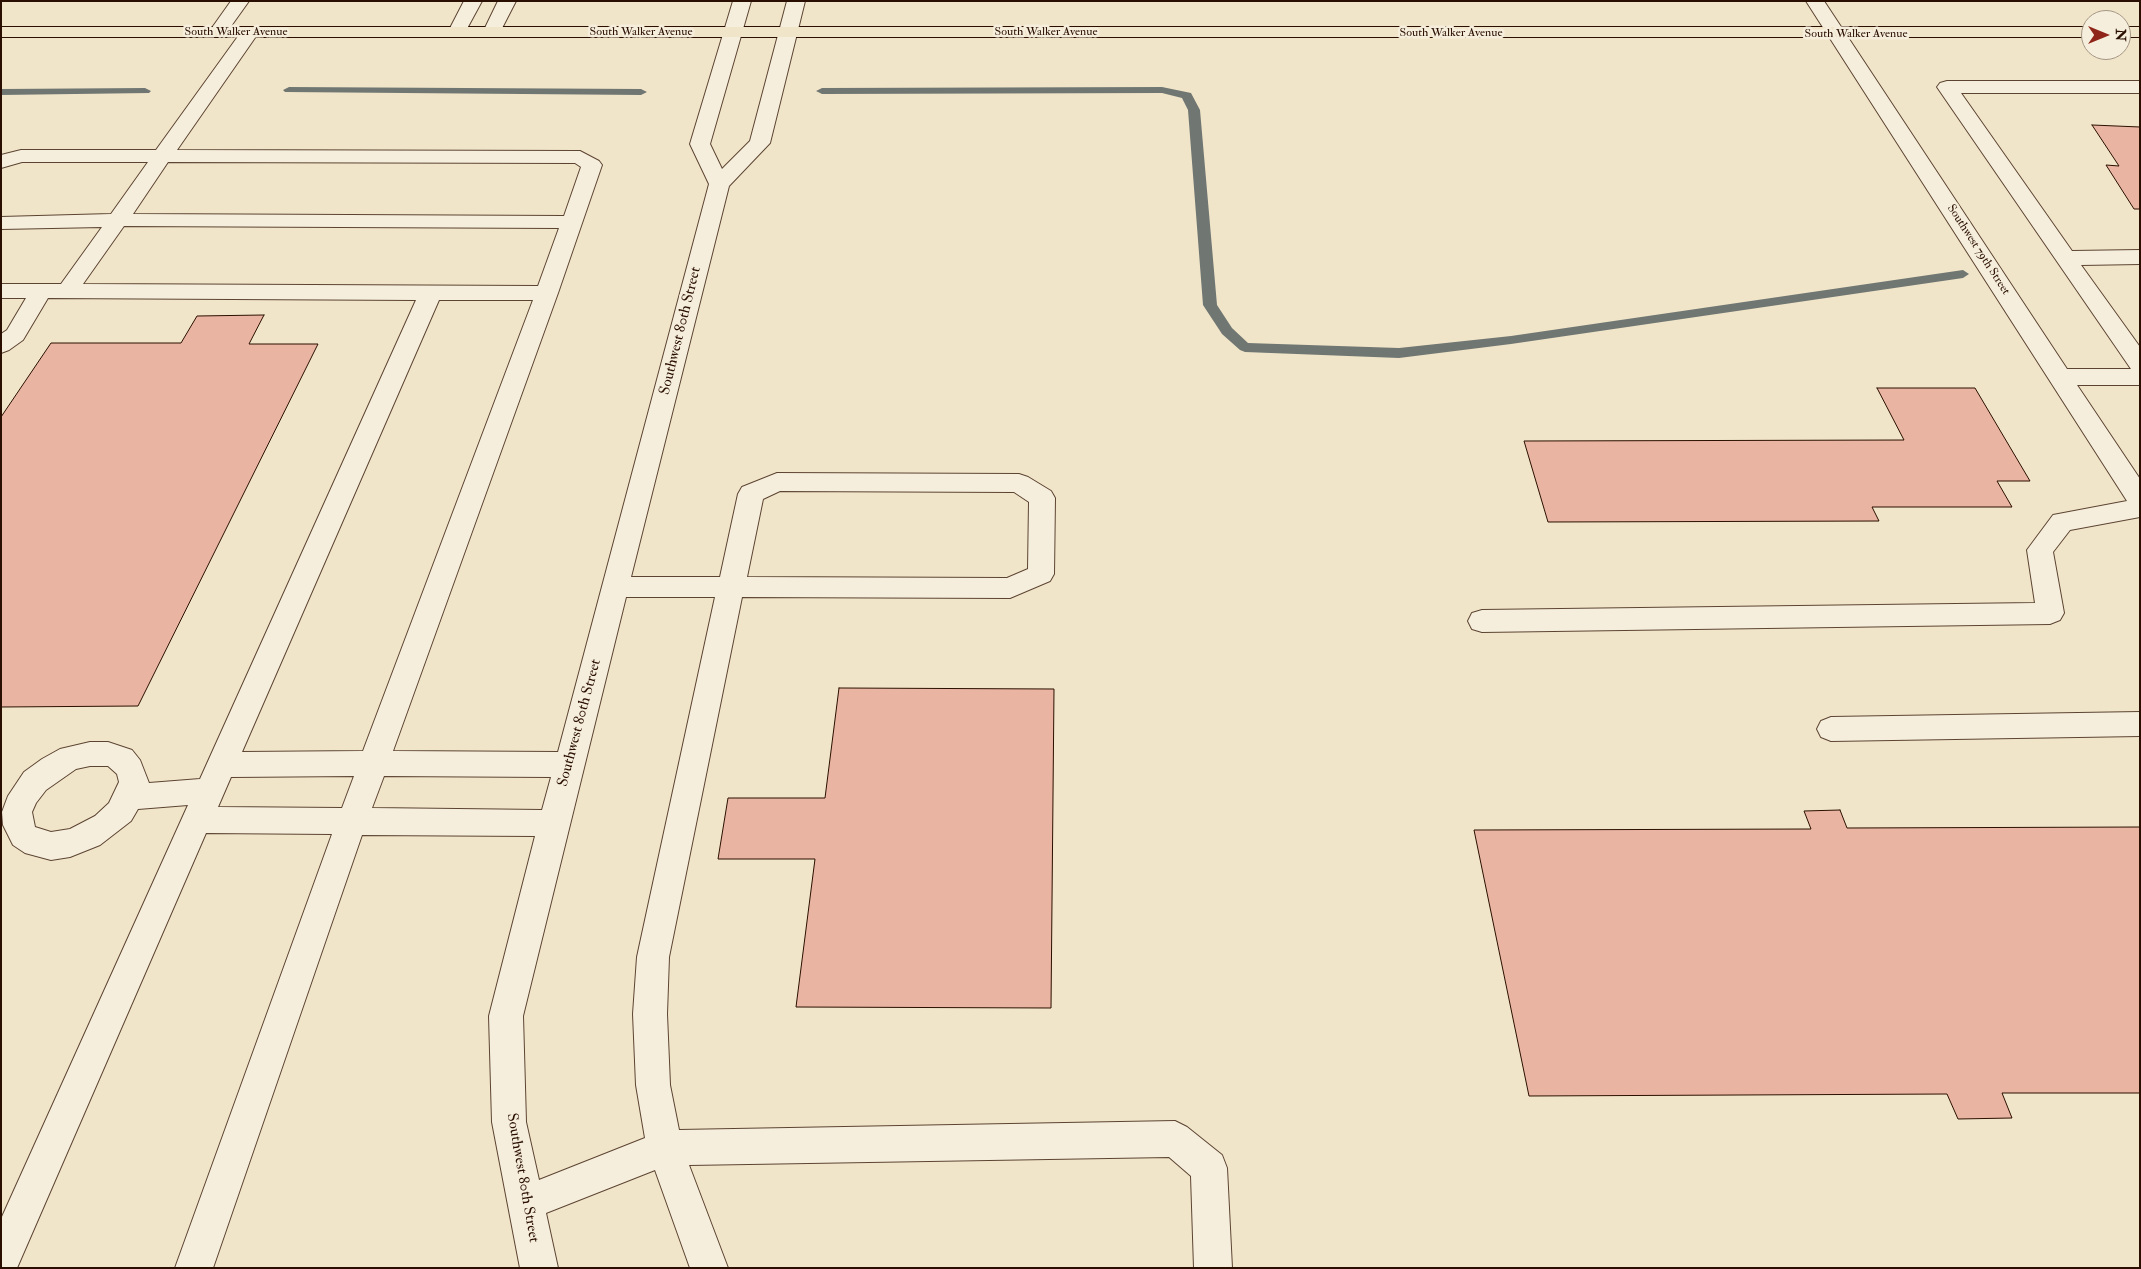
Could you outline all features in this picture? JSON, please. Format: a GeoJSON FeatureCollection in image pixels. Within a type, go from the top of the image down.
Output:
{"type":"FeatureCollection","features":[{"type":"Feature","properties":{"kind":"main road","name":"South Walker Avenue"},"geometry":{"type":"LineString","coordinates":[[1,32],[1837,34],[2081,32]]}},
{"type":"Feature","properties":{"kind":"street"},"geometry":{"type":"LineString","coordinates":[[218,32],[240,1]]}},
{"type":"Feature","properties":{"kind":"street"},"geometry":{"type":"LineString","coordinates":[[457,32],[473,1]]}},
{"type":"Feature","properties":{"kind":"street"},"geometry":{"type":"LineString","coordinates":[[492,32],[507,1]]}},
{"type":"Feature","properties":{"kind":"street"},"geometry":{"type":"LineString","coordinates":[[742,1],[700,144],[719,184],[760,143],[796,1]]}},
{"type":"Feature","properties":{"kind":"street","name":"Southwest 79th Street"},"geometry":{"type":"LineString","coordinates":[[1815,1],[2140,500]]}},
{"type":"Feature","properties":{"kind":"street"},"geometry":{"type":"LineString","coordinates":[[68,290],[250,32]]}},
{"type":"Feature","properties":{"kind":"street"},"geometry":{"type":"LineString","coordinates":[[2140,87],[1947,87],[2140,365]]}},
{"type":"Feature","properties":{"kind":"street"},"geometry":{"type":"LineString","coordinates":[[1,162],[21,156],[580,157],[592,165],[547,293],[352,821],[194,1268]]}},
{"type":"Feature","properties":{"kind":"street","name":"Southwest 80th Street"},"geometry":{"type":"LineString","coordinates":[[539,1268],[509,1122],[506,1016],[719,184]]}},
{"type":"Feature","properties":{"kind":"street"},"geometry":{"type":"LineString","coordinates":[[1,223],[118,220],[571,222]]}},
{"type":"Feature","properties":{"kind":"street"},"geometry":{"type":"LineString","coordinates":[[2066,258],[2140,257]]}},
{"type":"Feature","properties":{"kind":"street"},"geometry":{"type":"LineString","coordinates":[[1,291],[547,293]]}},
{"type":"Feature","properties":{"kind":"street"},"geometry":{"type":"LineString","coordinates":[[1,345],[15,335],[41,291]]}},
{"type":"Feature","properties":{"kind":"street"},"geometry":{"type":"LineString","coordinates":[[1,1262],[431,292]]}},
{"type":"Feature","properties":{"kind":"street"},"geometry":{"type":"LineString","coordinates":[[2061,377],[2140,377]]}},
{"type":"Feature","properties":{"kind":"street"},"geometry":{"type":"LineString","coordinates":[[615,587],[731,587],[1010,588],[1041,574],[1042,498],[1019,483],[777,482],[751,494],[731,587],[654,957],[650,1014],[653,1085],[665,1148],[709,1268]]}},
{"type":"Feature","properties":{"kind":"street"},"geometry":{"type":"LineString","coordinates":[[1482,621],[2050,613],[2040,550],[2062,522],[2140,508]]}},
{"type":"Feature","properties":{"kind":"street"},"geometry":{"type":"LineString","coordinates":[[1832,729],[2140,724]]}},
{"type":"Feature","properties":{"kind":"street"},"geometry":{"type":"LineString","coordinates":[[129,797],[216,778],[373,763],[569,765]]}},
{"type":"Feature","properties":{"kind":"street"},"geometry":{"type":"LineString","coordinates":[[198,820],[554,823]]}},
{"type":"Feature","properties":{"kind":"street"},"geometry":{"type":"LineString","coordinates":[[526,1203],[665,1148],[1175,1139],[1209,1168],[1213,1268]]}},
{"type":"Feature","properties":{"kind":"building"},"geometry":{"type":"Polygon","coordinates":[[[2092,125],[2140,127],[2140,209],[2134,209],[2106,165],[2119,166],[2092,125]]]}},
{"type":"Feature","properties":{"kind":"building"},"geometry":{"type":"Polygon","coordinates":[[[264,315],[249,344],[318,344],[138,706],[1,707],[1,417],[51,343],[181,343],[197,316],[264,315]]]}},
{"type":"Feature","properties":{"kind":"building"},"geometry":{"type":"Polygon","coordinates":[[[1877,388],[1975,388],[2030,481],[1997,481],[2012,507],[1872,507],[1879,521],[1548,522],[1524,441],[1904,440],[1877,388]]]}},
{"type":"Feature","properties":{"kind":"building"},"geometry":{"type":"Polygon","coordinates":[[[839,688],[1054,689],[1051,1008],[796,1007],[815,859],[718,859],[728,798],[825,798],[839,688]]]}},
{"type":"Feature","properties":{"kind":"building"},"geometry":{"type":"Polygon","coordinates":[[[1840,810],[1847,828],[2140,827],[2140,1093],[2002,1093],[2012,1118],[1958,1119],[1947,1094],[1529,1096],[1474,830],[1811,829],[1804,811],[1840,810]]]}},
{"type":"Feature","properties":{"kind":"waterway"},"geometry":{"type":"LineString","coordinates":[[289,90],[641,92]]}},
{"type":"Feature","properties":{"kind":"waterway"},"geometry":{"type":"LineString","coordinates":[[822,91],[1016,92],[1162,90],[1187,95],[1194,110],[1210,305],[1227,331],[1245,347],[1399,353],[1511,340],[1963,274]]}},
{"type":"Feature","properties":{"kind":"waterway"},"geometry":{"type":"LineString","coordinates":[[1,92],[145,91]]}}]}
